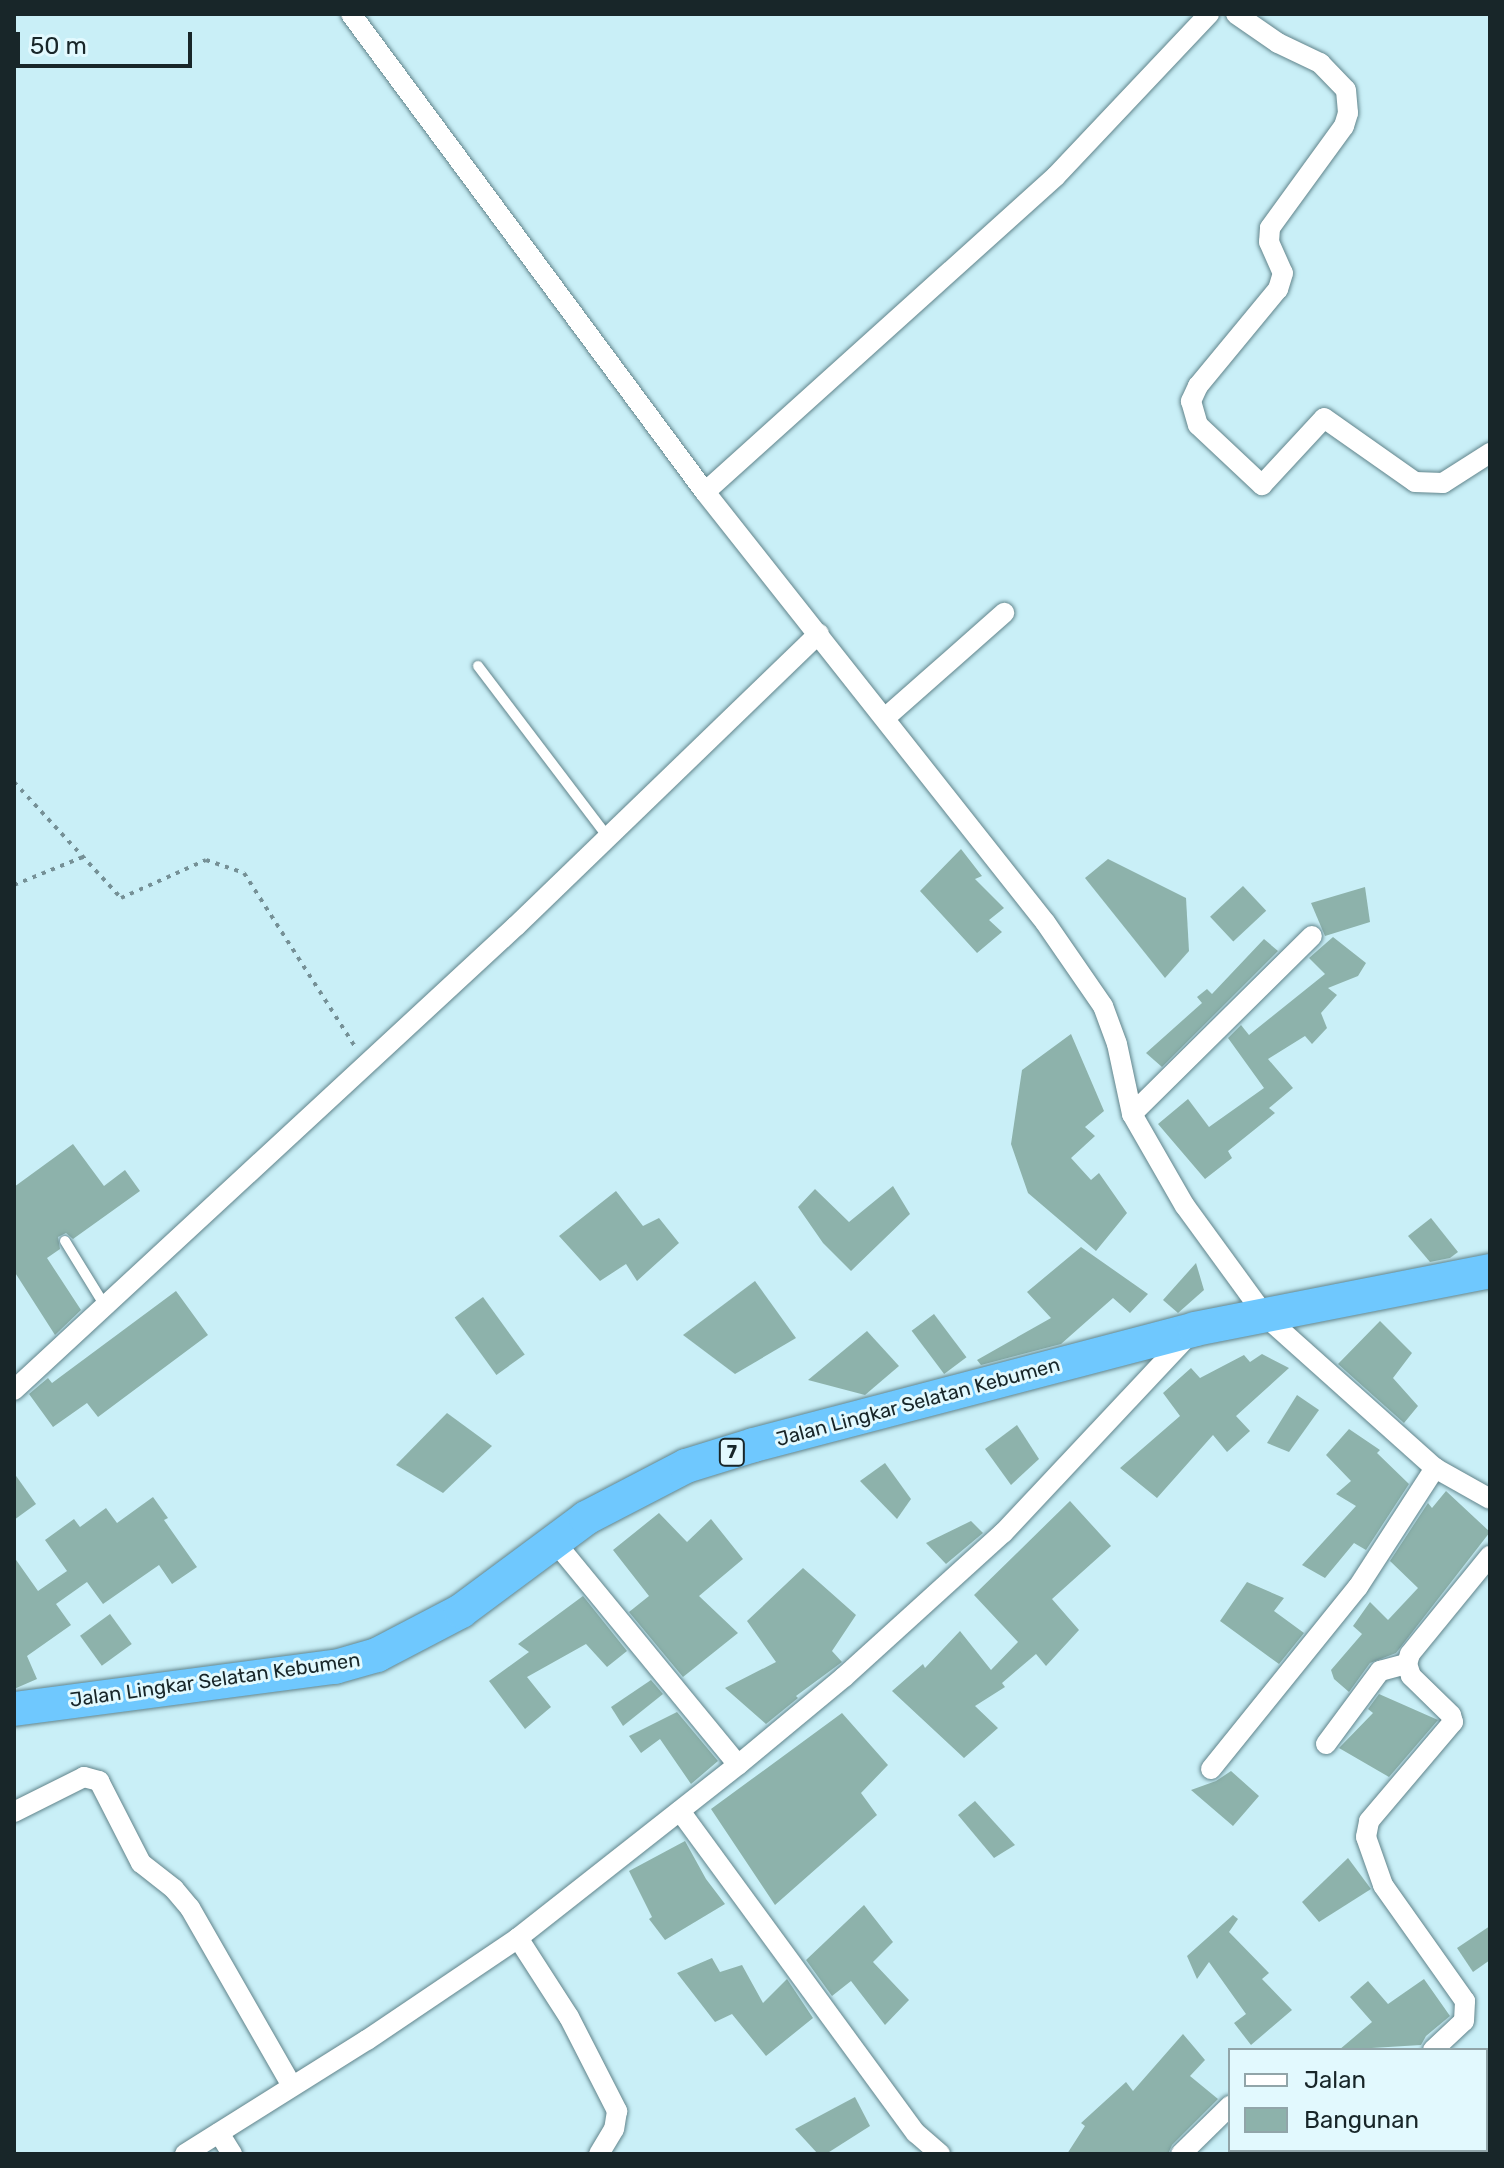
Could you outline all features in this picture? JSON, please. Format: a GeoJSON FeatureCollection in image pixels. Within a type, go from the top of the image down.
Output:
{"type":"FeatureCollection","features":[{"type":"Feature","properties":{"kind":"highway","name":"Jalan Lingkar Selatan Kebumen"},"geometry":{"type":"LineString","coordinates":[[14,1709],[335,1667],[377,1655],[461,1611],[586,1518],[686,1466],[754,1445],[1195,1329],[1490,1271]]}},
{"type":"Feature","properties":{"kind":"street"},"geometry":{"type":"LineString","coordinates":[[351,14],[705,492],[1045,922],[1103,1006],[1117,1044],[1132,1114],[1185,1206],[1266,1317],[1435,1468],[1490,1499]]}},
{"type":"Feature","properties":{"kind":"street"},"geometry":{"type":"LineString","coordinates":[[705,492],[1056,176],[1209,14]]}},
{"type":"Feature","properties":{"kind":"street"},"geometry":{"type":"LineString","coordinates":[[1236,14],[1278,43],[1320,63],[1339,80],[1349,101],[1344,126],[1270,228],[1269,242],[1283,273],[1278,289],[1198,386],[1191,401],[1198,425],[1262,485],[1324,418],[1415,482],[1443,483],[1490,453]]}},
{"type":"Feature","properties":{"kind":"street"},"geometry":{"type":"LineString","coordinates":[[885,718],[1004,613]]}},
{"type":"Feature","properties":{"kind":"street"},"geometry":{"type":"LineString","coordinates":[[14,1390],[608,837],[819,633]]}},
{"type":"Feature","properties":{"kind":"street"},"geometry":{"type":"LineString","coordinates":[[1132,1114],[1312,936]]}},
{"type":"Feature","properties":{"kind":"street"},"geometry":{"type":"LineString","coordinates":[[185,2154],[518,1938],[738,1765],[844,1677],[1003,1533],[1195,1329]]}},
{"type":"Feature","properties":{"kind":"street"},"geometry":{"type":"LineString","coordinates":[[1211,1769],[1358,1587],[1435,1468]]}},
{"type":"Feature","properties":{"kind":"street"},"geometry":{"type":"LineString","coordinates":[[555,1542],[738,1765]]}},
{"type":"Feature","properties":{"kind":"street"},"geometry":{"type":"LineString","coordinates":[[1435,2048],[1464,2021],[1465,2001],[1383,1885],[1366,1837],[1369,1821],[1453,1722],[1451,1715],[1411,1676],[1407,1664],[1419,1641],[1490,1556]]}},
{"type":"Feature","properties":{"kind":"street"},"geometry":{"type":"LineString","coordinates":[[1326,1744],[1380,1671],[1407,1664]]}},
{"type":"Feature","properties":{"kind":"street"},"geometry":{"type":"LineString","coordinates":[[14,1812],[84,1777],[99,1781],[141,1863],[174,1889],[190,1908],[292,2086]]}},
{"type":"Feature","properties":{"kind":"street"},"geometry":{"type":"LineString","coordinates":[[680,1811],[916,2133],[940,2154]]}},
{"type":"Feature","properties":{"kind":"street"},"geometry":{"type":"LineString","coordinates":[[518,1938],[569,2017],[617,2111],[614,2129],[599,2154]]}},
{"type":"Feature","properties":{"kind":"street"},"geometry":{"type":"LineString","coordinates":[[1181,2154],[1228,2108]]}},
{"type":"Feature","properties":{"kind":"street"},"geometry":{"type":"LineString","coordinates":[[219,2133],[232,2154]]}},
{"type":"Feature","properties":{"kind":"lane"},"geometry":{"type":"LineString","coordinates":[[478,666],[608,837]]}},
{"type":"Feature","properties":{"kind":"lane"},"geometry":{"type":"LineString","coordinates":[[65,1241],[105,1306]]}},
{"type":"Feature","properties":{"kind":"path"},"geometry":{"type":"LineString","coordinates":[[14,782],[121,898],[206,860],[244,873],[366,1064]]}},
{"type":"Feature","properties":{"kind":"path"},"geometry":{"type":"LineString","coordinates":[[14,885],[83,857]]}},
{"type":"Feature","properties":{"kind":"building"},"geometry":{"type":"Polygon","coordinates":[[[961,849],[982,876],[975,879],[1004,908],[989,920],[1002,932],[977,953],[920,891],[961,849]]]}},
{"type":"Feature","properties":{"kind":"building"},"geometry":{"type":"Polygon","coordinates":[[[1108,859],[1186,898],[1189,951],[1165,978],[1085,878],[1108,859]]]}},
{"type":"Feature","properties":{"kind":"building"},"geometry":{"type":"Polygon","coordinates":[[[1243,886],[1266,911],[1233,942],[1210,917],[1243,886]]]}},
{"type":"Feature","properties":{"kind":"building"},"geometry":{"type":"Polygon","coordinates":[[[1365,887],[1370,922],[1325,936],[1311,903],[1365,887]]]}},
{"type":"Feature","properties":{"kind":"building"},"geometry":{"type":"Polygon","coordinates":[[[1333,937],[1366,963],[1358,976],[1328,988],[1337,995],[1321,1013],[1327,1028],[1312,1044],[1305,1036],[1268,1059],[1293,1088],[1269,1108],[1275,1113],[1228,1151],[1232,1158],[1205,1179],[1158,1124],[1188,1099],[1209,1127],[1264,1088],[1228,1038],[1241,1025],[1249,1035],[1325,974],[1309,958],[1333,937]]]}},
{"type":"Feature","properties":{"kind":"building"},"geometry":{"type":"Polygon","coordinates":[[[1264,939],[1278,951],[1162,1067],[1146,1053],[1202,1003],[1197,997],[1207,989],[1212,994],[1264,939]]]}},
{"type":"Feature","properties":{"kind":"building"},"geometry":{"type":"Polygon","coordinates":[[[1071,1034],[1104,1111],[1085,1127],[1095,1136],[1071,1158],[1091,1180],[1099,1173],[1127,1213],[1096,1251],[1028,1193],[1011,1144],[1022,1070],[1071,1034]]]}},
{"type":"Feature","properties":{"kind":"building"},"geometry":{"type":"Polygon","coordinates":[[[73,1144],[104,1186],[125,1170],[140,1191],[73,1239],[66,1233],[58,1237],[60,1249],[47,1258],[81,1310],[55,1335],[14,1271],[14,1187],[73,1144]]]}},
{"type":"Feature","properties":{"kind":"building"},"geometry":{"type":"Polygon","coordinates":[[[893,1186],[910,1214],[851,1271],[823,1243],[798,1207],[815,1189],[849,1222],[893,1186]]]}},
{"type":"Feature","properties":{"kind":"building"},"geometry":{"type":"Polygon","coordinates":[[[616,1191],[643,1226],[659,1218],[679,1243],[637,1281],[626,1264],[600,1281],[559,1236],[616,1191]]]}},
{"type":"Feature","properties":{"kind":"building"},"geometry":{"type":"Polygon","coordinates":[[[1431,1218],[1458,1252],[1450,1258],[1430,1262],[1408,1236],[1431,1218]]]}},
{"type":"Feature","properties":{"kind":"building"},"geometry":{"type":"Polygon","coordinates":[[[1081,1247],[1148,1294],[1130,1313],[1113,1298],[1061,1344],[981,1365],[977,1360],[1051,1318],[1027,1292],[1081,1247]]]}},
{"type":"Feature","properties":{"kind":"building"},"geometry":{"type":"Polygon","coordinates":[[[1196,1263],[1204,1290],[1178,1313],[1163,1300],[1196,1263]]]}},
{"type":"Feature","properties":{"kind":"building"},"geometry":{"type":"Polygon","coordinates":[[[755,1281],[796,1338],[735,1374],[683,1335],[755,1281]]]}},
{"type":"Feature","properties":{"kind":"building"},"geometry":{"type":"Polygon","coordinates":[[[176,1291],[208,1335],[98,1417],[87,1403],[53,1427],[29,1394],[48,1378],[52,1383],[176,1291]]]}},
{"type":"Feature","properties":{"kind":"building"},"geometry":{"type":"Polygon","coordinates":[[[483,1297],[525,1354],[496,1375],[455,1318],[483,1297]]]}},
{"type":"Feature","properties":{"kind":"building"},"geometry":{"type":"Polygon","coordinates":[[[934,1314],[966,1357],[944,1374],[912,1331],[934,1314]]]}},
{"type":"Feature","properties":{"kind":"building"},"geometry":{"type":"Polygon","coordinates":[[[1380,1321],[1412,1353],[1393,1378],[1418,1406],[1404,1423],[1338,1364],[1380,1321]]]}},
{"type":"Feature","properties":{"kind":"building"},"geometry":{"type":"Polygon","coordinates":[[[867,1331],[899,1366],[865,1395],[808,1380],[867,1331]]]}},
{"type":"Feature","properties":{"kind":"building"},"geometry":{"type":"Polygon","coordinates":[[[1262,1354],[1289,1368],[1236,1416],[1250,1431],[1227,1452],[1213,1435],[1157,1498],[1120,1468],[1180,1416],[1163,1393],[1191,1368],[1200,1378],[1244,1355],[1250,1362],[1262,1354]]]}},
{"type":"Feature","properties":{"kind":"building"},"geometry":{"type":"Polygon","coordinates":[[[1297,1395],[1319,1410],[1289,1452],[1267,1443],[1297,1395]]]}},
{"type":"Feature","properties":{"kind":"building"},"geometry":{"type":"Polygon","coordinates":[[[447,1413],[492,1446],[443,1493],[396,1465],[447,1413]]]}},
{"type":"Feature","properties":{"kind":"building"},"geometry":{"type":"Polygon","coordinates":[[[1017,1425],[1039,1459],[1011,1485],[985,1449],[1017,1425]]]}},
{"type":"Feature","properties":{"kind":"building"},"geometry":{"type":"Polygon","coordinates":[[[1349,1429],[1380,1450],[1377,1453],[1409,1484],[1366,1550],[1354,1543],[1325,1578],[1302,1565],[1356,1506],[1336,1494],[1351,1481],[1326,1455],[1349,1429]]]}},
{"type":"Feature","properties":{"kind":"building"},"geometry":{"type":"Polygon","coordinates":[[[885,1463],[911,1499],[897,1519],[860,1481],[885,1463]]]}},
{"type":"Feature","properties":{"kind":"building"},"geometry":{"type":"Polygon","coordinates":[[[14,1473],[36,1504],[14,1520],[14,1473]]]}},
{"type":"Feature","properties":{"kind":"building"},"geometry":{"type":"Polygon","coordinates":[[[1446,1491],[1490,1532],[1396,1653],[1370,1663],[1349,1692],[1334,1679],[1331,1670],[1362,1634],[1353,1626],[1370,1602],[1388,1620],[1418,1588],[1390,1561],[1428,1503],[1432,1508],[1446,1491]]]}},
{"type":"Feature","properties":{"kind":"building"},"geometry":{"type":"Polygon","coordinates":[[[153,1497],[168,1518],[164,1520],[197,1567],[172,1584],[159,1565],[103,1604],[87,1582],[56,1604],[71,1625],[27,1656],[37,1679],[14,1689],[14,1557],[38,1591],[67,1571],[45,1540],[74,1519],[80,1527],[106,1508],[117,1523],[153,1497]]]}},
{"type":"Feature","properties":{"kind":"building"},"geometry":{"type":"Polygon","coordinates":[[[1070,1501],[1111,1546],[1052,1599],[1079,1630],[1046,1666],[1036,1654],[1002,1683],[1005,1687],[975,1706],[998,1728],[964,1758],[892,1691],[923,1664],[925,1668],[960,1631],[991,1670],[1018,1642],[974,1595],[1070,1501]]]}},
{"type":"Feature","properties":{"kind":"building"},"geometry":{"type":"Polygon","coordinates":[[[659,1513],[687,1542],[711,1519],[743,1559],[699,1596],[738,1633],[683,1677],[629,1612],[649,1596],[613,1550],[659,1513]]]}},
{"type":"Feature","properties":{"kind":"building"},"geometry":{"type":"Polygon","coordinates":[[[971,1521],[983,1533],[946,1564],[926,1543],[971,1521]]]}},
{"type":"Feature","properties":{"kind":"building"},"geometry":{"type":"Polygon","coordinates":[[[803,1568],[856,1615],[832,1651],[842,1662],[796,1696],[798,1698],[766,1724],[725,1688],[776,1662],[747,1621],[803,1568]]]}},
{"type":"Feature","properties":{"kind":"building"},"geometry":{"type":"Polygon","coordinates":[[[1247,1582],[1284,1598],[1274,1611],[1304,1633],[1279,1664],[1220,1621],[1247,1582]]]}},
{"type":"Feature","properties":{"kind":"building"},"geometry":{"type":"Polygon","coordinates":[[[583,1596],[627,1651],[607,1667],[586,1644],[527,1677],[551,1707],[525,1729],[489,1681],[529,1652],[518,1644],[583,1596]]]}},
{"type":"Feature","properties":{"kind":"building"},"geometry":{"type":"Polygon","coordinates":[[[110,1614],[132,1644],[102,1666],[80,1636],[110,1614]]]}},
{"type":"Feature","properties":{"kind":"building"},"geometry":{"type":"Polygon","coordinates":[[[651,1680],[663,1694],[623,1726],[611,1707],[651,1680]]]}},
{"type":"Feature","properties":{"kind":"building"},"geometry":{"type":"Polygon","coordinates":[[[1379,1694],[1438,1720],[1389,1777],[1339,1748],[1373,1713],[1368,1709],[1379,1694]]]}},
{"type":"Feature","properties":{"kind":"building"},"geometry":{"type":"Polygon","coordinates":[[[677,1712],[718,1761],[691,1784],[660,1739],[641,1753],[629,1736],[677,1712]]]}},
{"type":"Feature","properties":{"kind":"building"},"geometry":{"type":"Polygon","coordinates":[[[842,1713],[888,1765],[861,1793],[877,1815],[775,1905],[711,1809],[842,1713]]]}},
{"type":"Feature","properties":{"kind":"building"},"geometry":{"type":"Polygon","coordinates":[[[1231,1771],[1259,1796],[1233,1826],[1191,1790],[1216,1781],[1231,1771]]]}},
{"type":"Feature","properties":{"kind":"building"},"geometry":{"type":"Polygon","coordinates":[[[975,1801],[1015,1845],[994,1858],[958,1815],[975,1801]]]}},
{"type":"Feature","properties":{"kind":"building"},"geometry":{"type":"Polygon","coordinates":[[[685,1841],[706,1879],[725,1904],[665,1940],[649,1919],[652,1917],[629,1871],[685,1841]]]}},
{"type":"Feature","properties":{"kind":"building"},"geometry":{"type":"Polygon","coordinates":[[[1348,1858],[1371,1889],[1319,1922],[1302,1902],[1348,1858]]]}},
{"type":"Feature","properties":{"kind":"building"},"geometry":{"type":"Polygon","coordinates":[[[864,1905],[893,1942],[873,1962],[909,2000],[885,2025],[851,1981],[832,1996],[806,1960],[864,1905]]]}},
{"type":"Feature","properties":{"kind":"building"},"geometry":{"type":"Polygon","coordinates":[[[1233,1915],[1238,1919],[1229,1932],[1269,1973],[1262,1979],[1292,2010],[1251,2045],[1234,2023],[1246,2014],[1209,1962],[1197,1979],[1187,1956],[1233,1915]]]}},
{"type":"Feature","properties":{"kind":"building"},"geometry":{"type":"Polygon","coordinates":[[[1490,1926],[1490,1960],[1473,1972],[1457,1948],[1490,1926]]]}},
{"type":"Feature","properties":{"kind":"building"},"geometry":{"type":"Polygon","coordinates":[[[712,1958],[720,1972],[742,1965],[763,2003],[787,1979],[813,2018],[766,2056],[732,2014],[715,2022],[677,1973],[712,1958]]]}},
{"type":"Feature","properties":{"kind":"building"},"geometry":{"type":"Polygon","coordinates":[[[1424,1979],[1450,2016],[1426,2036],[1421,2045],[1341,2048],[1372,2022],[1350,1997],[1368,1981],[1388,2004],[1424,1979]]]}},
{"type":"Feature","properties":{"kind":"building"},"geometry":{"type":"Polygon","coordinates":[[[1183,2034],[1205,2060],[1190,2076],[1218,2099],[1172,2145],[1168,2154],[1067,2154],[1085,2126],[1081,2123],[1126,2082],[1133,2091],[1183,2034]]]}},
{"type":"Feature","properties":{"kind":"building"},"geometry":{"type":"Polygon","coordinates":[[[855,2097],[870,2126],[826,2154],[818,2154],[795,2129],[855,2097]]]}}]}
